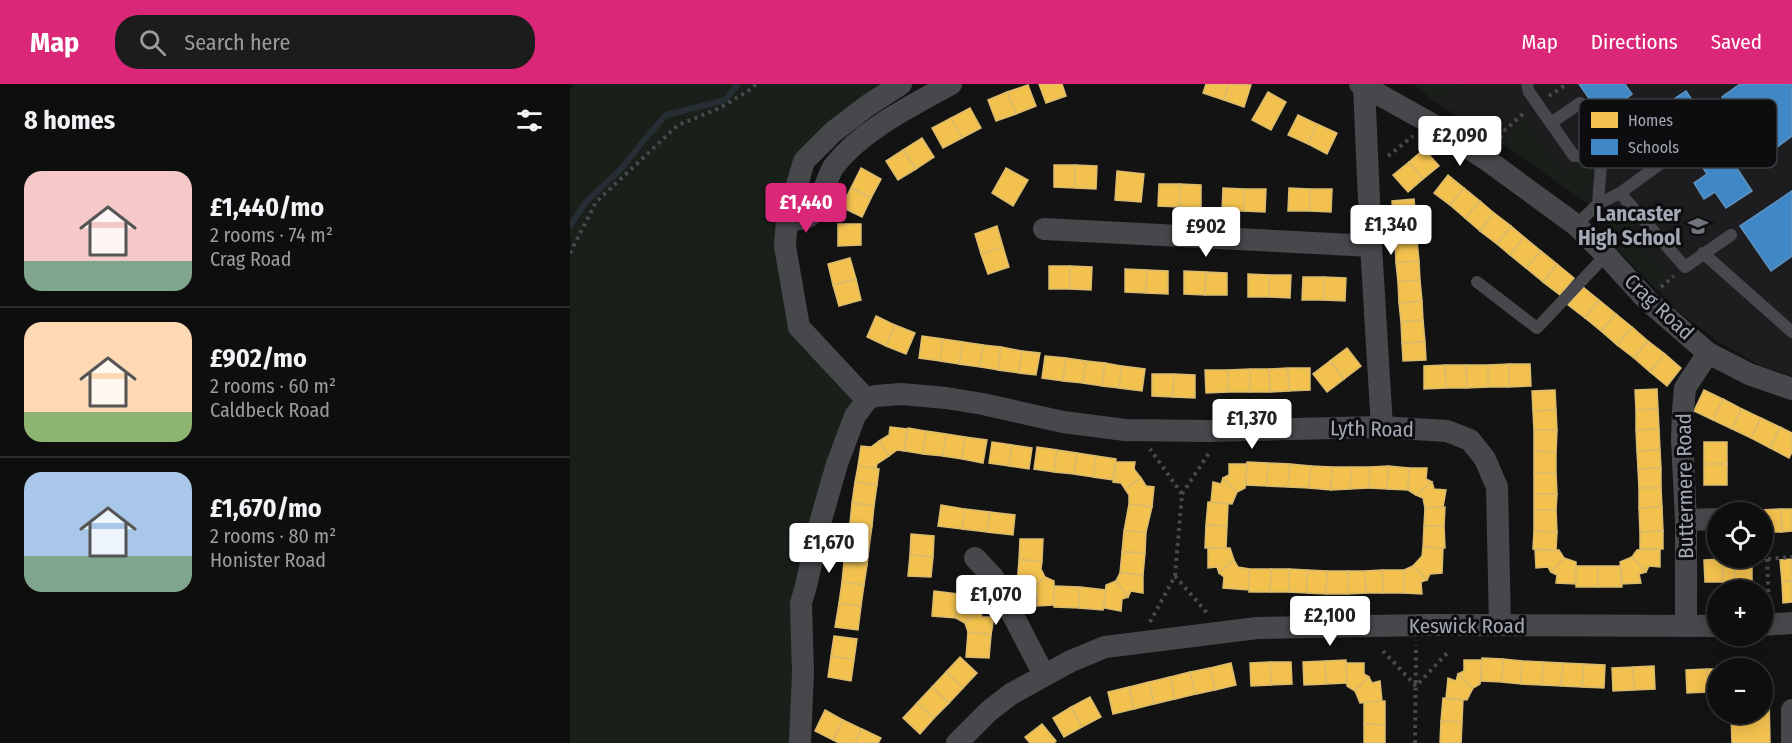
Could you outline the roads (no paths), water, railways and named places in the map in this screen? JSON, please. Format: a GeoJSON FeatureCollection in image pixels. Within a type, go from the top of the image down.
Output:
{"type":"FeatureCollection","features":[{"type":"Feature","properties":{"kind":"street"},"geometry":{"type":"LineString","coordinates":[[800,743],[803,672],[801,603],[837,464],[855,416],[867,400],[799,327],[785,246],[787,220],[804,161],[833,132],[901,84]]}},
{"type":"Feature","properties":{"kind":"street"},"geometry":{"type":"LineString","coordinates":[[787,220],[806,219],[814,213],[833,167],[865,135],[951,84]]}},
{"type":"Feature","properties":{"kind":"street"},"geometry":{"type":"LineString","coordinates":[[1362,85],[1382,427]]}},
{"type":"Feature","properties":{"kind":"street","name":"Crag Road"},"geometry":{"type":"LineString","coordinates":[[1362,85],[1430,123],[1487,160],[1576,225],[1647,300],[1708,352],[1749,374],[1792,389]]}},
{"type":"Feature","properties":{"kind":"street"},"geometry":{"type":"LineString","coordinates":[[1044,229],[1371,246]]}},
{"type":"Feature","properties":{"kind":"street","name":"Buttermere Road"},"geometry":{"type":"LineString","coordinates":[[1686,626],[1686,520],[1682,440],[1685,388],[1708,352]]}},
{"type":"Feature","properties":{"kind":"street","name":"Lyth Road"},"geometry":{"type":"LineString","coordinates":[[867,400],[888,394],[946,398],[1063,422],[1125,430],[1209,431],[1382,427],[1447,431],[1470,440],[1485,459],[1497,487],[1500,625]]}},
{"type":"Feature","properties":{"kind":"street"},"geometry":{"type":"LineString","coordinates":[[1686,520],[1707,519]]}},
{"type":"Feature","properties":{"kind":"street"},"geometry":{"type":"LineString","coordinates":[[975,558],[993,577],[1044,675]]}},
{"type":"Feature","properties":{"kind":"street"},"geometry":{"type":"LineString","coordinates":[[1773,624],[1792,623]]}},
{"type":"Feature","properties":{"kind":"street","name":"Keswick Road"},"geometry":{"type":"LineString","coordinates":[[957,743],[989,711],[1011,694],[1071,661],[1105,647],[1257,628],[1500,625],[1707,626]]}},
{"type":"Feature","properties":{"kind":"street"},"geometry":{"type":"LineString","coordinates":[[1792,710],[1792,743]]}},
{"type":"Feature","properties":{"kind":"lane"},"geometry":{"type":"LineString","coordinates":[[1527,84],[1528,92],[1574,156],[1579,156]]}},
{"type":"Feature","properties":{"kind":"lane"},"geometry":{"type":"LineString","coordinates":[[1551,123],[1579,104]]}},
{"type":"Feature","properties":{"kind":"lane"},"geometry":{"type":"LineString","coordinates":[[1598,204],[1601,168]]}},
{"type":"Feature","properties":{"kind":"lane"},"geometry":{"type":"LineString","coordinates":[[1576,225],[1598,204],[1620,193],[1655,168]]}},
{"type":"Feature","properties":{"kind":"lane"},"geometry":{"type":"LineString","coordinates":[[1620,193],[1685,267],[1731,234]]}},
{"type":"Feature","properties":{"kind":"lane"},"geometry":{"type":"LineString","coordinates":[[1703,253],[1792,332]]}},
{"type":"Feature","properties":{"kind":"lane"},"geometry":{"type":"LineString","coordinates":[[1477,282],[1537,328],[1606,255]]}},
{"type":"Feature","properties":{"kind":"waterway"},"geometry":{"type":"LineString","coordinates":[[570,226],[586,202],[622,168],[666,115],[725,100],[738,84]]}},
{"type":"Feature","properties":{"kind":"place","name":"Lancaster High School"},"geometry":{"type":"Point","coordinates":[1698,226]}}]}
